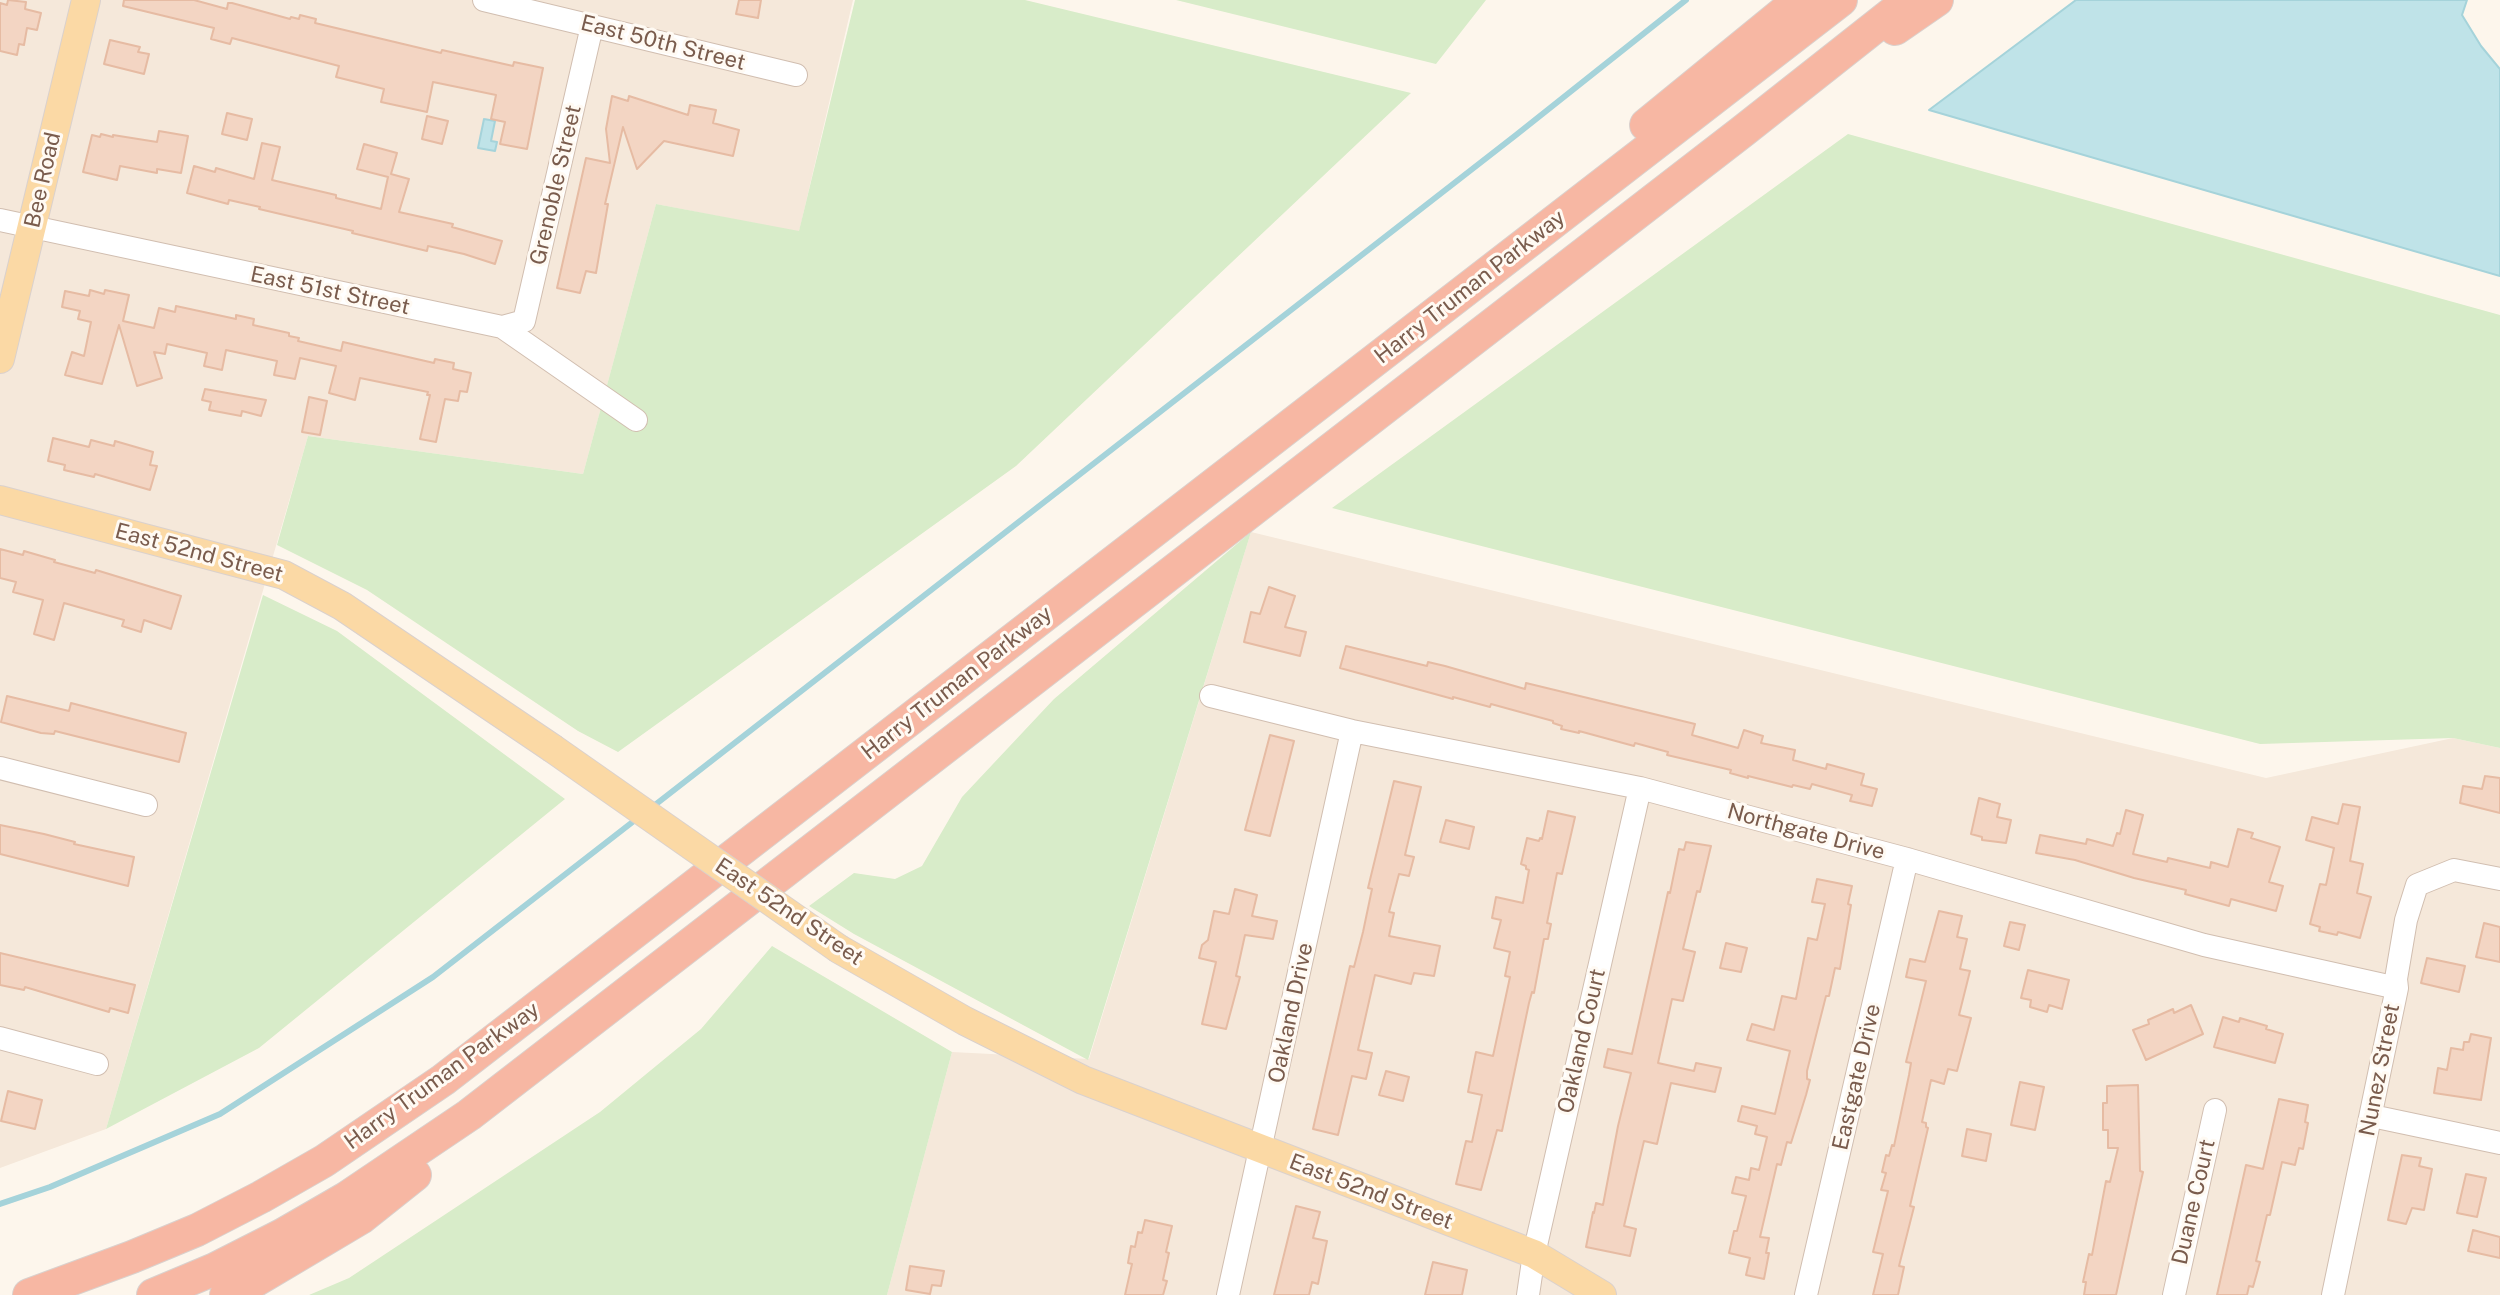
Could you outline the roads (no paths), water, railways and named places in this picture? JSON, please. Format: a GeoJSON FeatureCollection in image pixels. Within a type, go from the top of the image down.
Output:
{"type":"FeatureCollection","features":[{"type":"Feature","properties":{"kind":"highway"},"geometry":{"type":"LineString","coordinates":[[1109,566],[1799,0]]}},
{"type":"Feature","properties":{"kind":"highway","name":"Harry Truman Parkway"},"geometry":{"type":"LineString","coordinates":[[29,1295],[197,1230],[311,1168],[384,1122],[496,1039],[1841,0]]}},
{"type":"Feature","properties":{"kind":"highway","name":"Harry Truman Parkway"},"geometry":{"type":"LineString","coordinates":[[153,1295],[215,1269],[282,1235],[346,1198],[445,1132],[1909,0]]}},
{"type":"Feature","properties":{"kind":"highway"},"geometry":{"type":"LineString","coordinates":[[1743,131],[1937,0]]}},
{"type":"Feature","properties":{"kind":"highway"},"geometry":{"type":"LineString","coordinates":[[226,1295],[361,1218],[450,1147],[533,1065]]}},
{"type":"Feature","properties":{"kind":"main road","name":"Bee Road"},"geometry":{"type":"LineString","coordinates":[[0,359],[86,0]]}},
{"type":"Feature","properties":{"kind":"main road","name":"East 52nd Street"},"geometry":{"type":"LineString","coordinates":[[0,500],[284,575],[342,606],[552,748],[839,949],[965,1021],[1083,1080],[1534,1254],[1602,1295]]}},
{"type":"Feature","properties":{"kind":"street","name":"East 50th Street"},"geometry":{"type":"LineString","coordinates":[[484,0],[796,75]]}},
{"type":"Feature","properties":{"kind":"street","name":"Grenoble Street"},"geometry":{"type":"LineString","coordinates":[[502,327],[524,321],[592,26]]}},
{"type":"Feature","properties":{"kind":"street","name":"East 51st Street"},"geometry":{"type":"LineString","coordinates":[[0,220],[502,327],[636,420]]}},
{"type":"Feature","properties":{"kind":"street","name":"Northgate Drive"},"geometry":{"type":"LineString","coordinates":[[1211,696],[1352,731],[1640,788],[1907,859],[2204,945],[2397,988]]}},
{"type":"Feature","properties":{"kind":"street","name":"Oakland Drive"},"geometry":{"type":"LineString","coordinates":[[1228,1295],[1352,731]]}},
{"type":"Feature","properties":{"kind":"street"},"geometry":{"type":"LineString","coordinates":[[0,768],[146,805]]}},
{"type":"Feature","properties":{"kind":"street","name":"Oakland Court"},"geometry":{"type":"LineString","coordinates":[[1528,1295],[1534,1254],[1640,788]]}},
{"type":"Feature","properties":{"kind":"street","name":"Eastgate Drive"},"geometry":{"type":"LineString","coordinates":[[1806,1295],[1907,859]]}},
{"type":"Feature","properties":{"kind":"street","name":"Nunez Street"},"geometry":{"type":"LineString","coordinates":[[2333,1295],[2397,988],[2406,920],[2417,885],[2454,870],[2500,879]]}},
{"type":"Feature","properties":{"kind":"street"},"geometry":{"type":"LineString","coordinates":[[0,1038],[97,1064]]}},
{"type":"Feature","properties":{"kind":"street","name":"Duane Court"},"geometry":{"type":"LineString","coordinates":[[2174,1295],[2215,1110]]}},
{"type":"Feature","properties":{"kind":"street"},"geometry":{"type":"LineString","coordinates":[[2372,1116],[2500,1143]]}},
{"type":"Feature","properties":{"kind":"water"},"geometry":{"type":"Polygon","coordinates":[[[2076,0],[2467,0],[2462,15],[2500,69],[2500,276],[1929,110],[2076,0]]]}},
{"type":"Feature","properties":{"kind":"water"},"geometry":{"type":"Polygon","coordinates":[[[484,119],[495,121],[491,141],[497,142],[495,151],[478,148],[484,119]]]}},
{"type":"Feature","properties":{"kind":"waterway"},"geometry":{"type":"LineString","coordinates":[[651,808],[1686,0]]}},
{"type":"Feature","properties":{"kind":"waterway"},"geometry":{"type":"LineString","coordinates":[[0,1204],[50,1187],[220,1114],[433,977],[639,817]]}}]}
